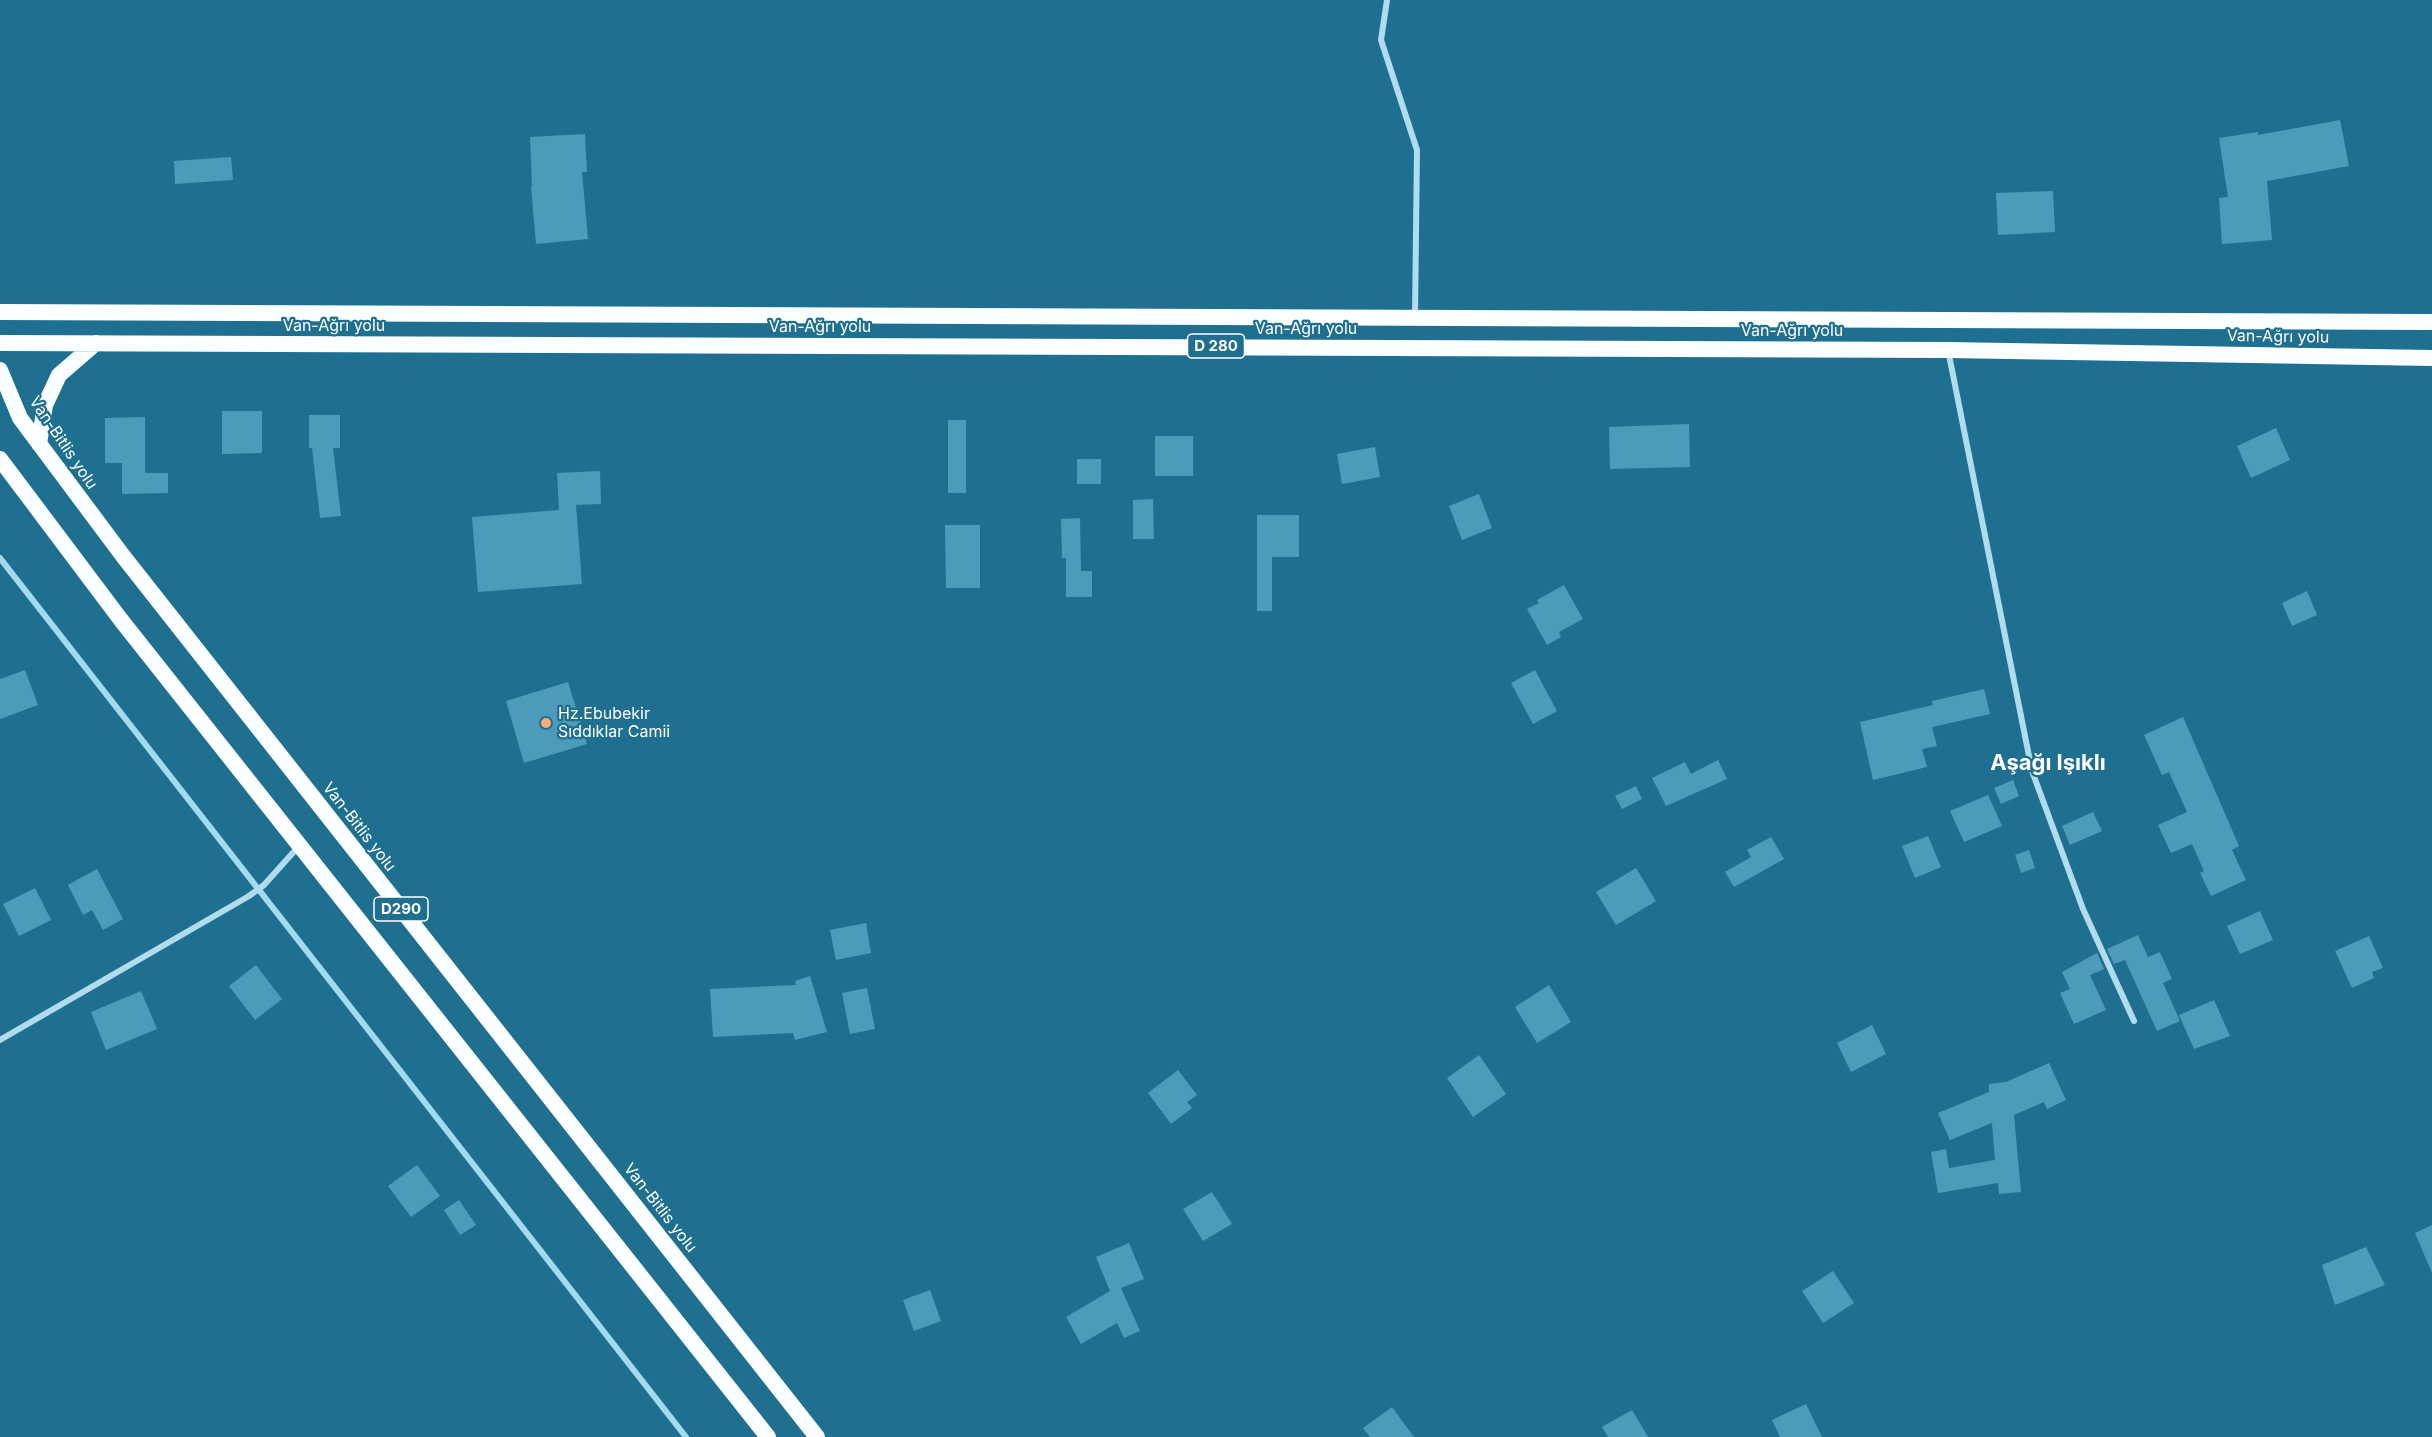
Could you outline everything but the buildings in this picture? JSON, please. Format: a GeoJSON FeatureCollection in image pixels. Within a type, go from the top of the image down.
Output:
{"type":"FeatureCollection","features":[{"type":"Feature","properties":{"kind":"highway","name":"Van-Ağrı yolu"},"geometry":{"type":"LineString","coordinates":[[0,312],[2432,322]]}},
{"type":"Feature","properties":{"kind":"highway","name":"Van-Ağrı yolu"},"geometry":{"type":"LineString","coordinates":[[0,343],[1948,350],[2432,358]]}},
{"type":"Feature","properties":{"kind":"highway"},"geometry":{"type":"LineString","coordinates":[[39,444],[45,405],[59,375],[96,343]]}},
{"type":"Feature","properties":{"kind":"highway","name":"Van-Bitlis yolu"},"geometry":{"type":"LineString","coordinates":[[0,370],[20,418],[123,556],[817,1437]]}},
{"type":"Feature","properties":{"kind":"highway","name":"D290"},"geometry":{"type":"LineString","coordinates":[[0,459],[121,620],[768,1437]]}},
{"type":"Feature","properties":{"kind":"street"},"geometry":{"type":"LineString","coordinates":[[1387,0],[1381,40],[1417,150],[1415,317]]}},
{"type":"Feature","properties":{"kind":"street"},"geometry":{"type":"LineString","coordinates":[[1948,350],[2032,771],[2083,909],[2134,1021]]}},
{"type":"Feature","properties":{"kind":"street"},"geometry":{"type":"LineString","coordinates":[[0,1040],[249,896],[264,885],[299,846]]}},
{"type":"Feature","properties":{"kind":"waterway"},"geometry":{"type":"LineString","coordinates":[[0,558],[686,1437]]}},
{"type":"Feature","properties":{"kind":"place","name":"Hz.Ebubekir Sıddıklar Camii"},"geometry":{"type":"Point","coordinates":[546,723]}},
{"type":"Feature","properties":{"kind":"district","name":"Aşağı Işıklı"},"geometry":{"type":"Point","coordinates":[2048,763]}}]}
